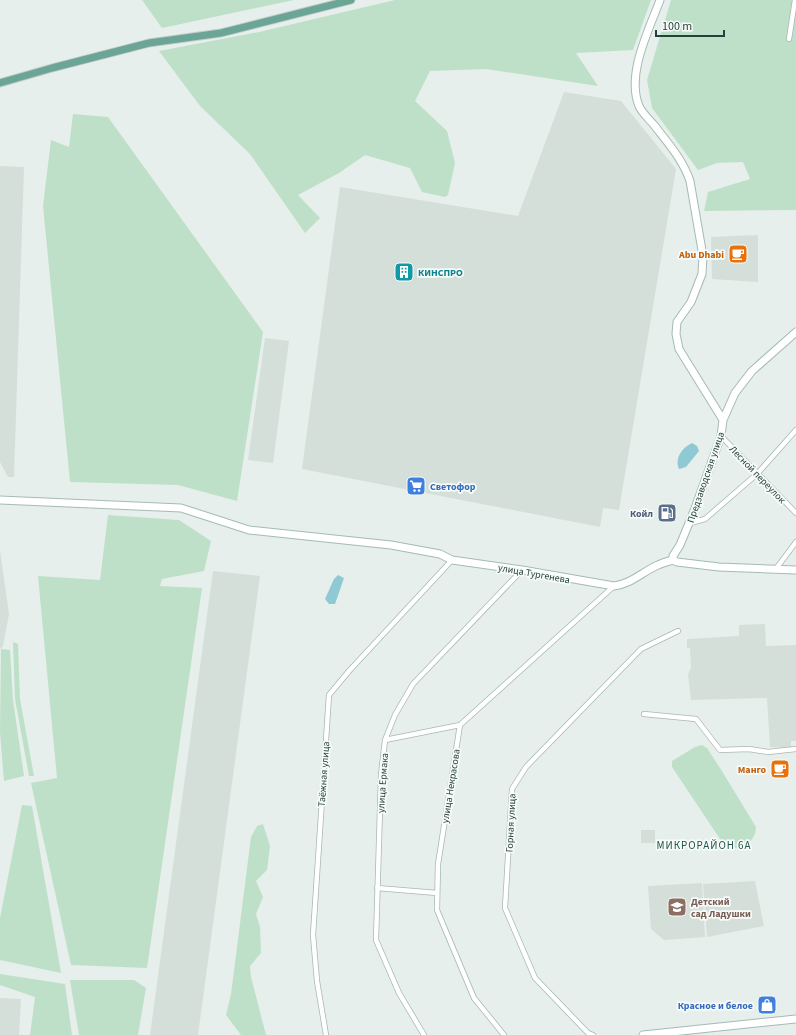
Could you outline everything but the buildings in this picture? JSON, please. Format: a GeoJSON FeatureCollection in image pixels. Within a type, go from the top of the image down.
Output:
{"type":"FeatureCollection","features":[{"type":"Feature","properties":{"kind":"main road"},"geometry":{"type":"LineString","coordinates":[[0,83],[149,43],[220,33],[350,0]]}},
{"type":"Feature","properties":{"kind":"street","name":"Предзаводская улица"},"geometry":{"type":"LineString","coordinates":[[660,0],[635,73],[636,96],[639,106],[668,143],[686,171],[690,182],[703,256],[702,274],[691,302],[677,322],[676,334],[679,349],[723,420],[721,436],[690,523],[673,556],[673,560]]}},
{"type":"Feature","properties":{"kind":"street"},"geometry":{"type":"LineString","coordinates":[[789,40],[795,0]]}},
{"type":"Feature","properties":{"kind":"street"},"geometry":{"type":"LineString","coordinates":[[723,420],[735,393],[752,371],[796,332]]}},
{"type":"Feature","properties":{"kind":"street"},"geometry":{"type":"LineString","coordinates":[[690,523],[705,520],[758,474],[796,430]]}},
{"type":"Feature","properties":{"kind":"street","name":"Лесной переулок"},"geometry":{"type":"LineString","coordinates":[[721,436],[796,513]]}},
{"type":"Feature","properties":{"kind":"street","name":"улица Тургенева"},"geometry":{"type":"LineString","coordinates":[[0,500],[181,508],[249,530],[391,545],[440,554],[452,560],[522,570],[614,586],[621,586],[658,565],[673,560]]}},
{"type":"Feature","properties":{"kind":"street"},"geometry":{"type":"LineString","coordinates":[[775,570],[796,542]]}},
{"type":"Feature","properties":{"kind":"street","name":"Таёжная улица"},"geometry":{"type":"LineString","coordinates":[[326,1035],[317,982],[312,935],[329,695],[349,671],[452,560]]}},
{"type":"Feature","properties":{"kind":"street"},"geometry":{"type":"LineString","coordinates":[[673,560],[677,562],[719,567],[796,570]]}},
{"type":"Feature","properties":{"kind":"street","name":"улица Ермака"},"geometry":{"type":"LineString","coordinates":[[424,1035],[399,993],[376,940],[381,775],[385,740],[395,715],[413,684],[522,570]]}},
{"type":"Feature","properties":{"kind":"street"},"geometry":{"type":"LineString","coordinates":[[385,740],[460,725],[614,586]]}},
{"type":"Feature","properties":{"kind":"street","name":"Горная улица"},"geometry":{"type":"LineString","coordinates":[[593,1035],[588,1032],[535,978],[505,908],[512,789],[526,767],[641,649],[678,631]]}},
{"type":"Feature","properties":{"kind":"street"},"geometry":{"type":"LineString","coordinates":[[644,714],[696,718],[720,750],[749,749],[768,752],[796,749]]}},
{"type":"Feature","properties":{"kind":"street","name":"улица Некрасова"},"geometry":{"type":"LineString","coordinates":[[460,725],[438,864],[437,910],[474,998],[504,1035]]}},
{"type":"Feature","properties":{"kind":"street"},"geometry":{"type":"LineString","coordinates":[[377,888],[437,893]]}},
{"type":"Feature","properties":{"kind":"street"},"geometry":{"type":"LineString","coordinates":[[643,1035],[796,1019]]}},
{"type":"Feature","properties":{"kind":"shaded area"},"geometry":{"type":"Polygon","coordinates":[[[564,92],[621,101],[676,169],[619,510],[603,508],[600,527],[302,469],[340,187],[518,216],[564,92]]]}},
{"type":"Feature","properties":{"kind":"shaded area"},"geometry":{"type":"Polygon","coordinates":[[[0,166],[24,167],[14,477],[8,477],[0,462],[0,166]]]}},
{"type":"Feature","properties":{"kind":"shaded area"},"geometry":{"type":"Polygon","coordinates":[[[758,235],[758,282],[712,279],[711,237],[758,235]]]}},
{"type":"Feature","properties":{"kind":"shaded area"},"geometry":{"type":"Polygon","coordinates":[[[265,338],[289,341],[273,463],[248,460],[265,338]]]}},
{"type":"Feature","properties":{"kind":"shaded area"},"geometry":{"type":"Polygon","coordinates":[[[0,550],[9,614],[3,646],[0,649],[0,550]]]}},
{"type":"Feature","properties":{"kind":"shaded area"},"geometry":{"type":"Polygon","coordinates":[[[213,571],[260,576],[198,1035],[150,1035],[213,571]]]}},
{"type":"Feature","properties":{"kind":"shaded area"},"geometry":{"type":"Polygon","coordinates":[[[765,624],[766,646],[796,645],[796,741],[791,741],[791,748],[770,747],[767,698],[691,700],[688,675],[691,667],[690,648],[687,648],[687,639],[739,636],[739,625],[765,624]]]}},
{"type":"Feature","properties":{"kind":"shaded area"},"geometry":{"type":"Polygon","coordinates":[[[641,830],[655,830],[655,843],[641,843],[641,830]]]}},
{"type":"Feature","properties":{"kind":"shaded area","name":"Детский сад Ладушки"},"geometry":{"type":"Polygon","coordinates":[[[755,881],[764,926],[707,937],[703,884],[755,881]]]}},
{"type":"Feature","properties":{"kind":"shaded area","name":"Детский сад Ладушки"},"geometry":{"type":"Polygon","coordinates":[[[702,883],[705,937],[664,940],[651,929],[648,886],[702,883]]]}},
{"type":"Feature","properties":{"kind":"shaded area"},"geometry":{"type":"Polygon","coordinates":[[[0,998],[21,999],[19,1035],[0,1035],[0,998]]]}},
{"type":"Feature","properties":{"kind":"green space"},"geometry":{"type":"Polygon","coordinates":[[[142,0],[294,0],[162,28],[142,0]]]}},
{"type":"Feature","properties":{"kind":"green space"},"geometry":{"type":"Polygon","coordinates":[[[395,0],[651,0],[633,50],[576,53],[598,86],[486,69],[430,71],[415,101],[447,131],[455,163],[448,195],[445,197],[422,192],[410,168],[365,155],[339,173],[298,195],[320,218],[305,233],[250,154],[200,106],[159,51],[259,32],[395,0]]]}},
{"type":"Feature","properties":{"kind":"green space"},"geometry":{"type":"Polygon","coordinates":[[[671,0],[796,0],[796,210],[704,211],[708,192],[750,179],[743,162],[717,163],[698,170],[652,108],[647,80],[671,0]]]}},
{"type":"Feature","properties":{"kind":"green space"},"geometry":{"type":"Polygon","coordinates":[[[73,114],[108,117],[263,332],[237,501],[178,485],[70,482],[43,206],[51,140],[69,147],[73,114]]]}},
{"type":"Feature","properties":{"kind":"green space"},"geometry":{"type":"Polygon","coordinates":[[[108,515],[179,520],[211,541],[204,571],[162,579],[160,586],[202,588],[147,968],[71,965],[31,783],[57,778],[38,576],[100,580],[108,515]]]}},
{"type":"Feature","properties":{"kind":"green space"},"geometry":{"type":"Polygon","coordinates":[[[13,642],[18,644],[20,699],[34,776],[29,776],[15,699],[13,642]]]}},
{"type":"Feature","properties":{"kind":"green space"},"geometry":{"type":"Polygon","coordinates":[[[1,649],[10,650],[13,700],[24,776],[4,781],[0,732],[1,649]]]}},
{"type":"Feature","properties":{"kind":"green space"},"geometry":{"type":"Polygon","coordinates":[[[702,745],[707,748],[756,827],[753,838],[745,845],[735,848],[724,845],[672,767],[672,761],[695,747],[702,745]]]}},
{"type":"Feature","properties":{"kind":"green space"},"geometry":{"type":"Polygon","coordinates":[[[22,805],[32,806],[61,973],[0,960],[0,918],[22,805]]]}},
{"type":"Feature","properties":{"kind":"green space"},"geometry":{"type":"Polygon","coordinates":[[[263,824],[270,846],[267,870],[256,881],[263,897],[256,914],[260,927],[261,953],[250,966],[251,977],[266,1035],[241,1035],[226,1015],[231,994],[251,837],[257,826],[263,824]]]}},
{"type":"Feature","properties":{"kind":"green space"},"geometry":{"type":"Polygon","coordinates":[[[0,974],[65,984],[72,1035],[30,1035],[35,997],[0,985],[0,974]]]}},
{"type":"Feature","properties":{"kind":"green space"},"geometry":{"type":"Polygon","coordinates":[[[70,980],[134,980],[146,988],[138,1035],[79,1035],[70,980]]]}},
{"type":"Feature","properties":{"kind":"water"},"geometry":{"type":"Polygon","coordinates":[[[692,443],[697,446],[699,451],[686,467],[679,469],[678,461],[680,453],[685,447],[692,443]]]}},
{"type":"Feature","properties":{"kind":"water"},"geometry":{"type":"Polygon","coordinates":[[[338,575],[344,578],[335,604],[329,604],[325,599],[334,579],[338,575]]]}},
{"type":"Feature","properties":{"kind":"place","name":"Abu Dhabi"},"geometry":{"type":"Point","coordinates":[738,254]}},
{"type":"Feature","properties":{"kind":"place","name":"КИНСПРО"},"geometry":{"type":"Point","coordinates":[404,272]}},
{"type":"Feature","properties":{"kind":"place","name":"Светофор"},"geometry":{"type":"Point","coordinates":[416,486]}},
{"type":"Feature","properties":{"kind":"place","name":"Койл"},"geometry":{"type":"Point","coordinates":[667,513]}},
{"type":"Feature","properties":{"kind":"place","name":"Манго"},"geometry":{"type":"Point","coordinates":[780,769]}},
{"type":"Feature","properties":{"kind":"place","name":"Детский сад Ладушки"},"geometry":{"type":"Point","coordinates":[677,907]}},
{"type":"Feature","properties":{"kind":"place","name":"Красное и белое"},"geometry":{"type":"Point","coordinates":[767,1005]}},
{"type":"Feature","properties":{"kind":"district","name":"МИКРОРАЙОН 6А"},"geometry":{"type":"Point","coordinates":[704,845]}}]}
